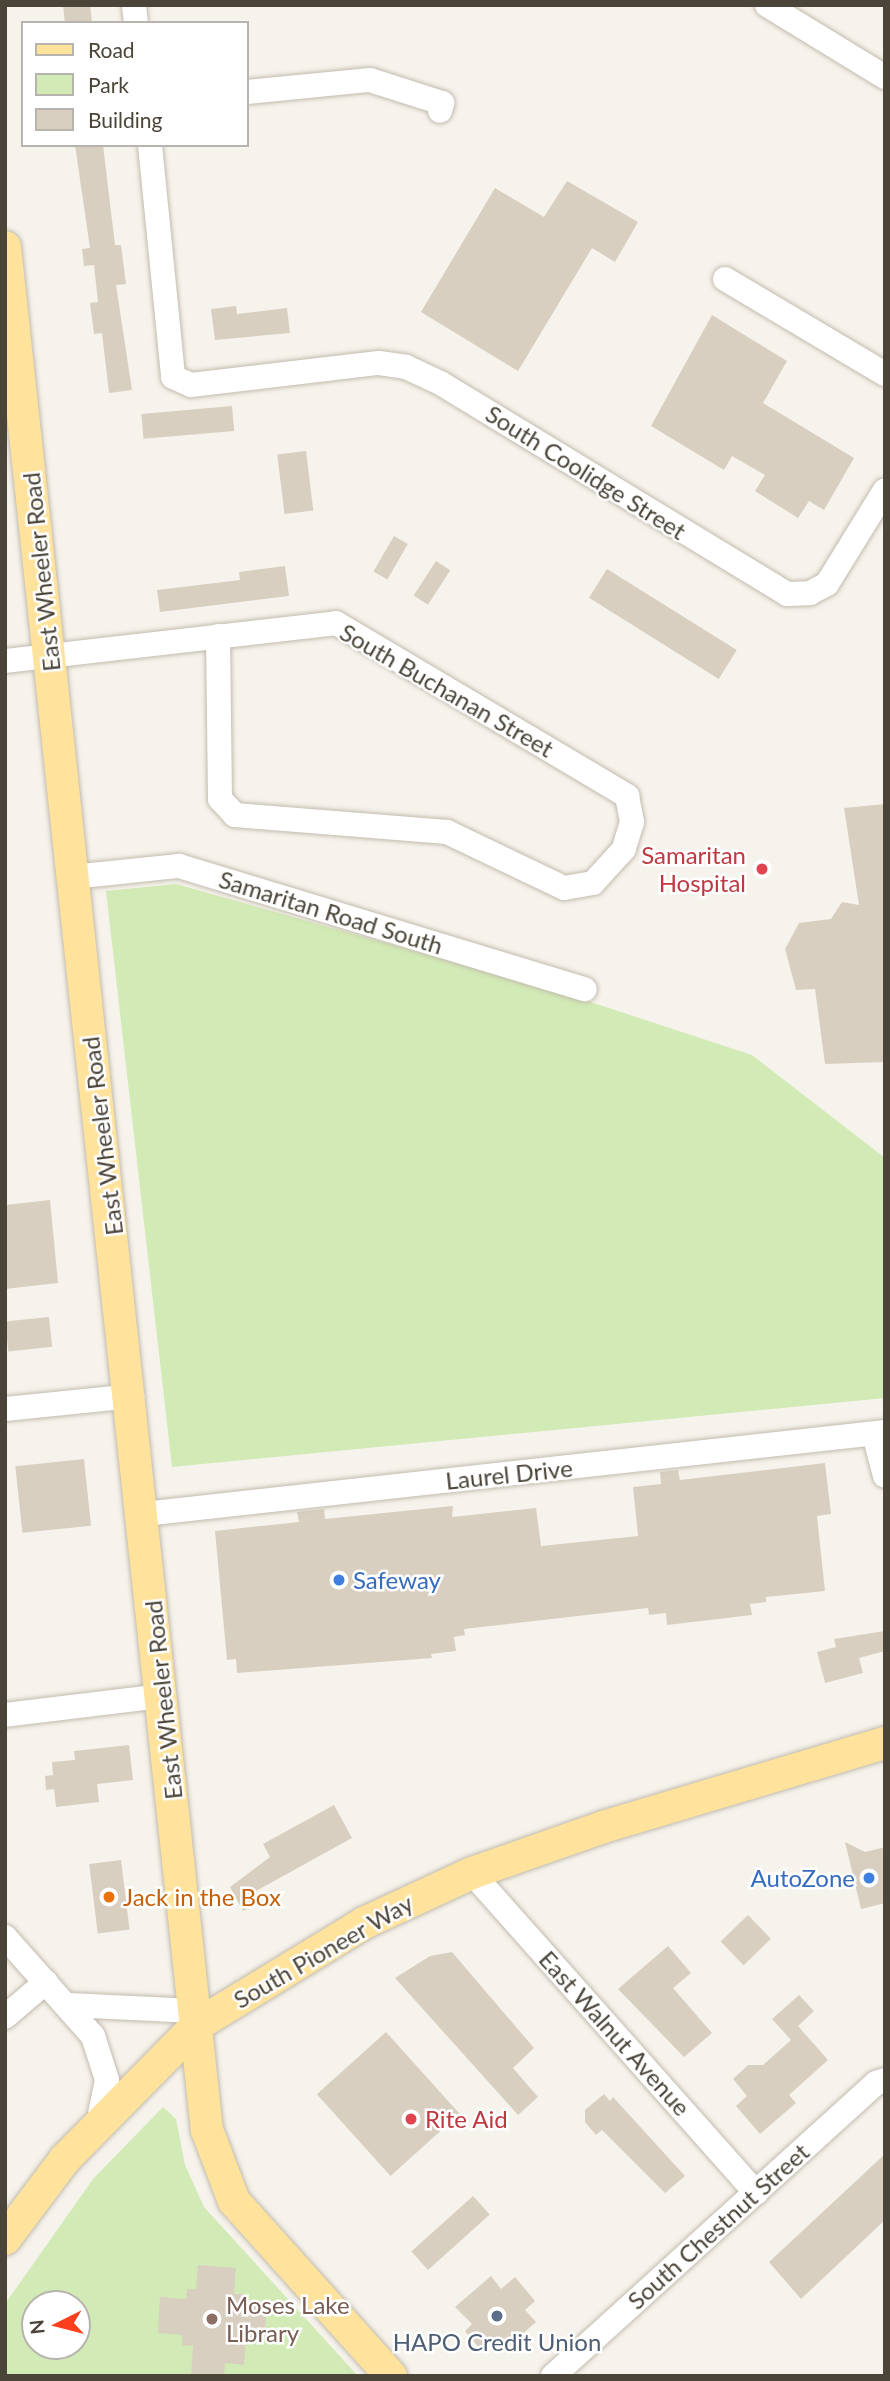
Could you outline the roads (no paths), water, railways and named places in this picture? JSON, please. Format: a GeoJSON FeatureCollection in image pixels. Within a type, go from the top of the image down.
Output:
{"type":"FeatureCollection","features":[{"type":"Feature","properties":{"kind":"main road","name":"East Wheeler Road"},"geometry":{"type":"LineString","coordinates":[[5,247],[72,877],[132,1396],[207,2130],[221,2179],[246,2216],[391,2376]]}},
{"type":"Feature","properties":{"kind":"main road","name":"South Pioneer Way"},"geometry":{"type":"LineString","coordinates":[[5,2239],[98,2124],[196,2018],[364,1923],[472,1873],[603,1827],[885,1743]]}},
{"type":"Feature","properties":{"kind":"street"},"geometry":{"type":"LineString","coordinates":[[767,5],[885,78]]}},
{"type":"Feature","properties":{"kind":"street"},"geometry":{"type":"LineString","coordinates":[[248,92],[370,80],[442,103],[440,111]]}},
{"type":"Feature","properties":{"kind":"street","name":"South Coolidge Street"},"geometry":{"type":"LineString","coordinates":[[150,147],[173,377],[191,385],[379,363],[406,368],[442,384],[787,594],[810,593],[827,584],[885,490]]}},
{"type":"Feature","properties":{"kind":"street"},"geometry":{"type":"LineString","coordinates":[[725,279],[885,374]]}},
{"type":"Feature","properties":{"kind":"street","name":"South Buchanan Street"},"geometry":{"type":"LineString","coordinates":[[5,661],[218,636],[310,621],[336,623],[627,796],[632,822],[624,849],[593,883],[564,888],[447,832],[235,815],[220,799],[218,636]]}},
{"type":"Feature","properties":{"kind":"street","name":"Samaritan Road South"},"geometry":{"type":"LineString","coordinates":[[72,877],[179,866],[585,989]]}},
{"type":"Feature","properties":{"kind":"street"},"geometry":{"type":"LineString","coordinates":[[5,1409],[132,1396]]}},
{"type":"Feature","properties":{"kind":"street"},"geometry":{"type":"LineString","coordinates":[[879,1433],[885,1476]]}},
{"type":"Feature","properties":{"kind":"street","name":"Laurel Drive"},"geometry":{"type":"LineString","coordinates":[[144,1514],[879,1433]]}},
{"type":"Feature","properties":{"kind":"street"},"geometry":{"type":"LineString","coordinates":[[5,1715],[163,1696]]}},
{"type":"Feature","properties":{"kind":"street","name":"East Walnut Avenue"},"geometry":{"type":"LineString","coordinates":[[472,1873],[756,2193]]}},
{"type":"Feature","properties":{"kind":"street"},"geometry":{"type":"LineString","coordinates":[[5,1937],[84,2021],[105,2063],[106,2101],[98,2124]]}},
{"type":"Feature","properties":{"kind":"street"},"geometry":{"type":"LineString","coordinates":[[5,2017],[46,1982]]}},
{"type":"Feature","properties":{"kind":"street"},"geometry":{"type":"LineString","coordinates":[[69,2005],[196,2018]]}},
{"type":"Feature","properties":{"kind":"street","name":"South Chestnut Street"},"geometry":{"type":"LineString","coordinates":[[553,2376],[876,2083],[885,2080]]}},
{"type":"Feature","properties":{"kind":"place","name":"Samaritan Hospital"},"geometry":{"type":"Point","coordinates":[762,869]}},
{"type":"Feature","properties":{"kind":"place","name":"Safeway"},"geometry":{"type":"Point","coordinates":[339,1580]}},
{"type":"Feature","properties":{"kind":"place","name":"AutoZone"},"geometry":{"type":"Point","coordinates":[869,1878]}},
{"type":"Feature","properties":{"kind":"place","name":"Jack in the Box"},"geometry":{"type":"Point","coordinates":[109,1897]}},
{"type":"Feature","properties":{"kind":"place","name":"Rite Aid"},"geometry":{"type":"Point","coordinates":[411,2119]}},
{"type":"Feature","properties":{"kind":"place","name":"HAPO Credit Union"},"geometry":{"type":"Point","coordinates":[497,2316]}},
{"type":"Feature","properties":{"kind":"place","name":"Moses Lake Library"},"geometry":{"type":"Point","coordinates":[212,2319]}}]}
